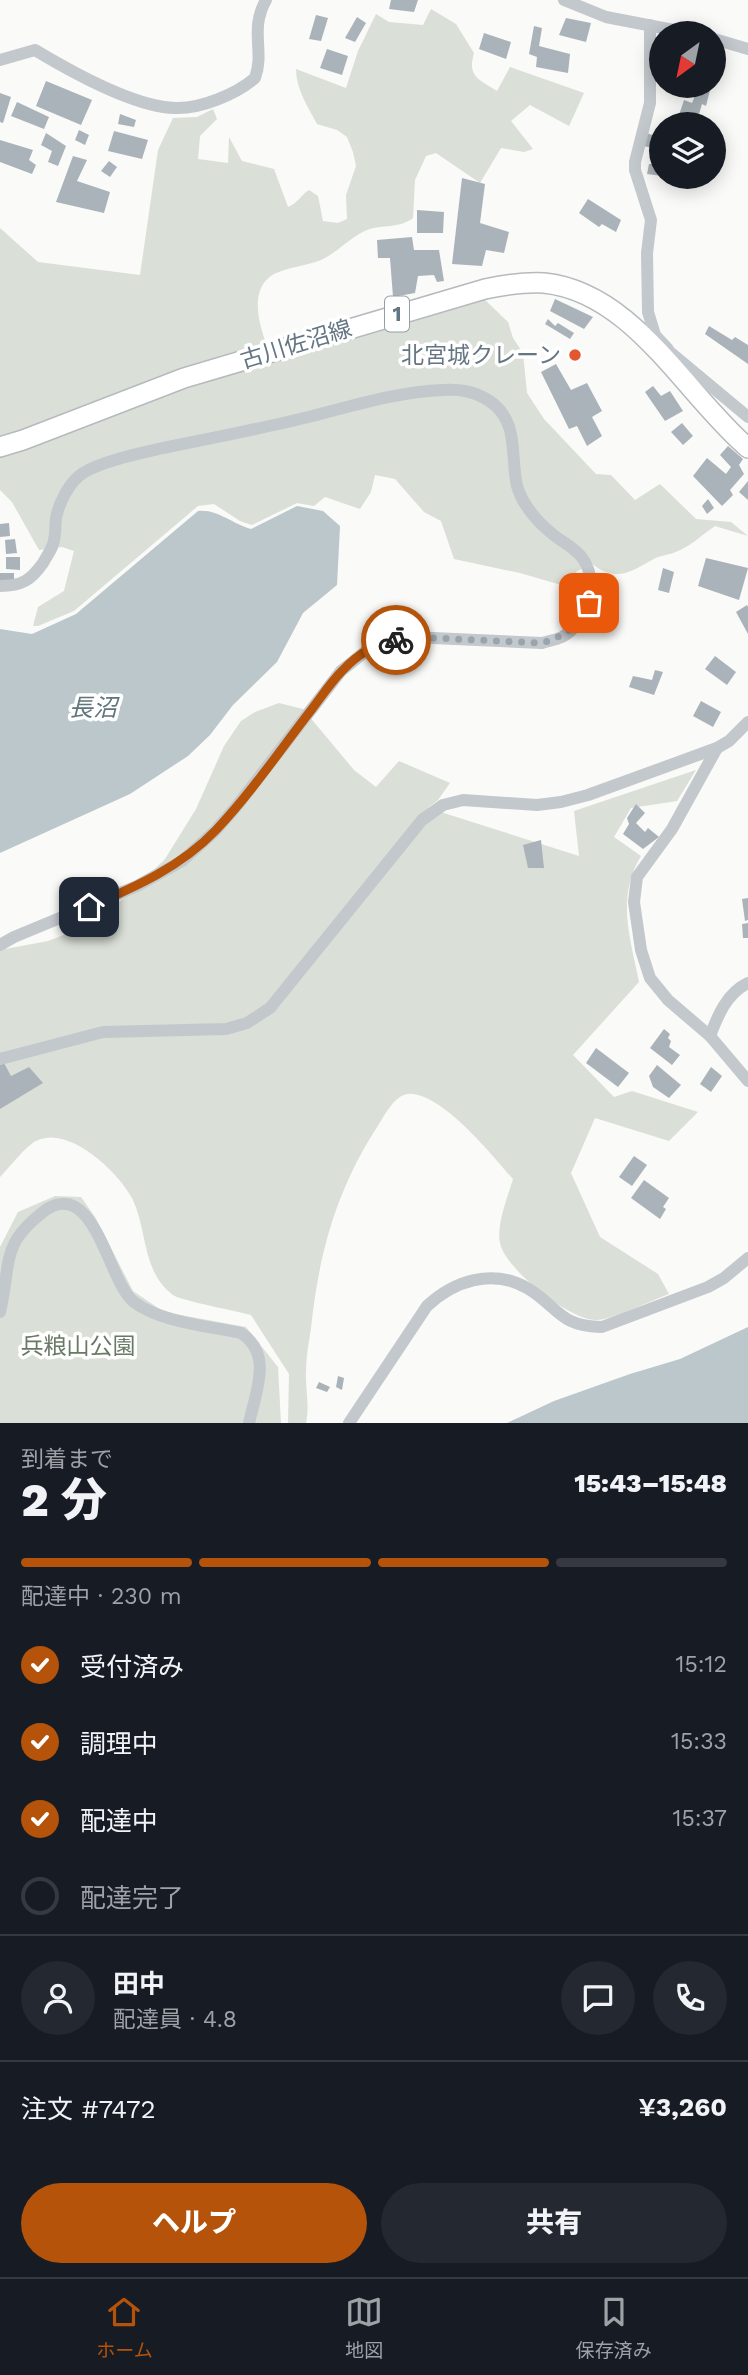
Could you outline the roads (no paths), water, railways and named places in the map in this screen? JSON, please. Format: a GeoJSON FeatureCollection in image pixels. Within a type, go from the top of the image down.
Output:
{"type":"FeatureCollection","features":[{"type":"Feature","properties":{"kind":"main road","name":"古川佐沼線"},"geometry":{"type":"LineString","coordinates":[[0,447],[184,378],[253,356],[418,307],[507,285],[544,284],[561,286],[592,297],[623,318],[666,355],[748,448]]}},
{"type":"Feature","properties":{"kind":"street"},"geometry":{"type":"LineString","coordinates":[[0,60],[35,50],[68,69],[136,100],[166,108],[190,107],[238,89],[255,78],[258,60],[257,24],[266,0]]}},
{"type":"Feature","properties":{"kind":"street"},"geometry":{"type":"LineString","coordinates":[[568,1],[606,17],[649,25]]}},
{"type":"Feature","properties":{"kind":"street"},"geometry":{"type":"LineString","coordinates":[[726,43],[748,49]]}},
{"type":"Feature","properties":{"kind":"street"},"geometry":{"type":"LineString","coordinates":[[650,98],[635,162],[635,170],[651,220],[647,253],[648,312],[666,355],[748,417]]}},
{"type":"Feature","properties":{"kind":"street"},"geometry":{"type":"LineString","coordinates":[[0,586],[26,582],[36,574],[54,544],[62,500],[83,473],[133,455],[391,397],[441,390],[469,390],[502,412],[511,428],[513,463],[518,488],[524,501],[542,526],[583,559],[588,569],[591,590],[589,603],[575,626],[562,637],[542,643],[411,637],[385,642],[366,651],[341,671],[236,807],[215,831],[182,861],[137,886],[0,945]]}},
{"type":"Feature","properties":{"kind":"street"},"geometry":{"type":"LineString","coordinates":[[0,1059],[103,1032],[226,1029],[247,1023],[270,1008],[422,820],[443,805],[463,800],[537,805],[589,795],[717,748],[729,741],[748,722]]}},
{"type":"Feature","properties":{"kind":"street"},"geometry":{"type":"LineString","coordinates":[[717,748],[672,829],[637,877],[634,902],[640,950],[650,978],[668,1000],[710,1036],[748,1081]]}},
{"type":"Feature","properties":{"kind":"street"},"geometry":{"type":"LineString","coordinates":[[710,1036],[725,1003],[739,987],[748,983]]}},
{"type":"Feature","properties":{"kind":"street"},"geometry":{"type":"LineString","coordinates":[[0,1312],[4,1256],[18,1230],[24,1223],[54,1205],[66,1203],[76,1206],[93,1227],[131,1300],[147,1311],[241,1333],[253,1341],[259,1354],[260,1366],[249,1423]]}},
{"type":"Feature","properties":{"kind":"street"},"geometry":{"type":"LineString","coordinates":[[349,1423],[427,1306],[442,1292],[462,1282],[485,1278],[506,1280],[527,1288],[567,1321],[585,1327],[602,1326],[708,1287],[724,1278],[748,1258]]}},
{"type":"Feature","properties":{"kind":"water","name":"長沼"},"geometry":{"type":"Polygon","coordinates":[[[297,506],[323,511],[340,526],[337,585],[303,613],[277,662],[233,705],[210,735],[188,756],[130,794],[0,853],[0,629],[32,634],[76,614],[198,511],[219,514],[251,529],[297,506]]]}},
{"type":"Feature","properties":{"kind":"water"},"geometry":{"type":"Polygon","coordinates":[[[748,1327],[748,1423],[507,1423],[554,1401],[680,1359],[748,1327]]]}},
{"type":"Feature","properties":{"kind":"place","name":"北宮城クレーン"},"geometry":{"type":"Point","coordinates":[575,355]}},
{"type":"Feature","properties":{"kind":"park label","name":"兵粮山公園"},"geometry":{"type":"Point","coordinates":[78,1346]}}]}
